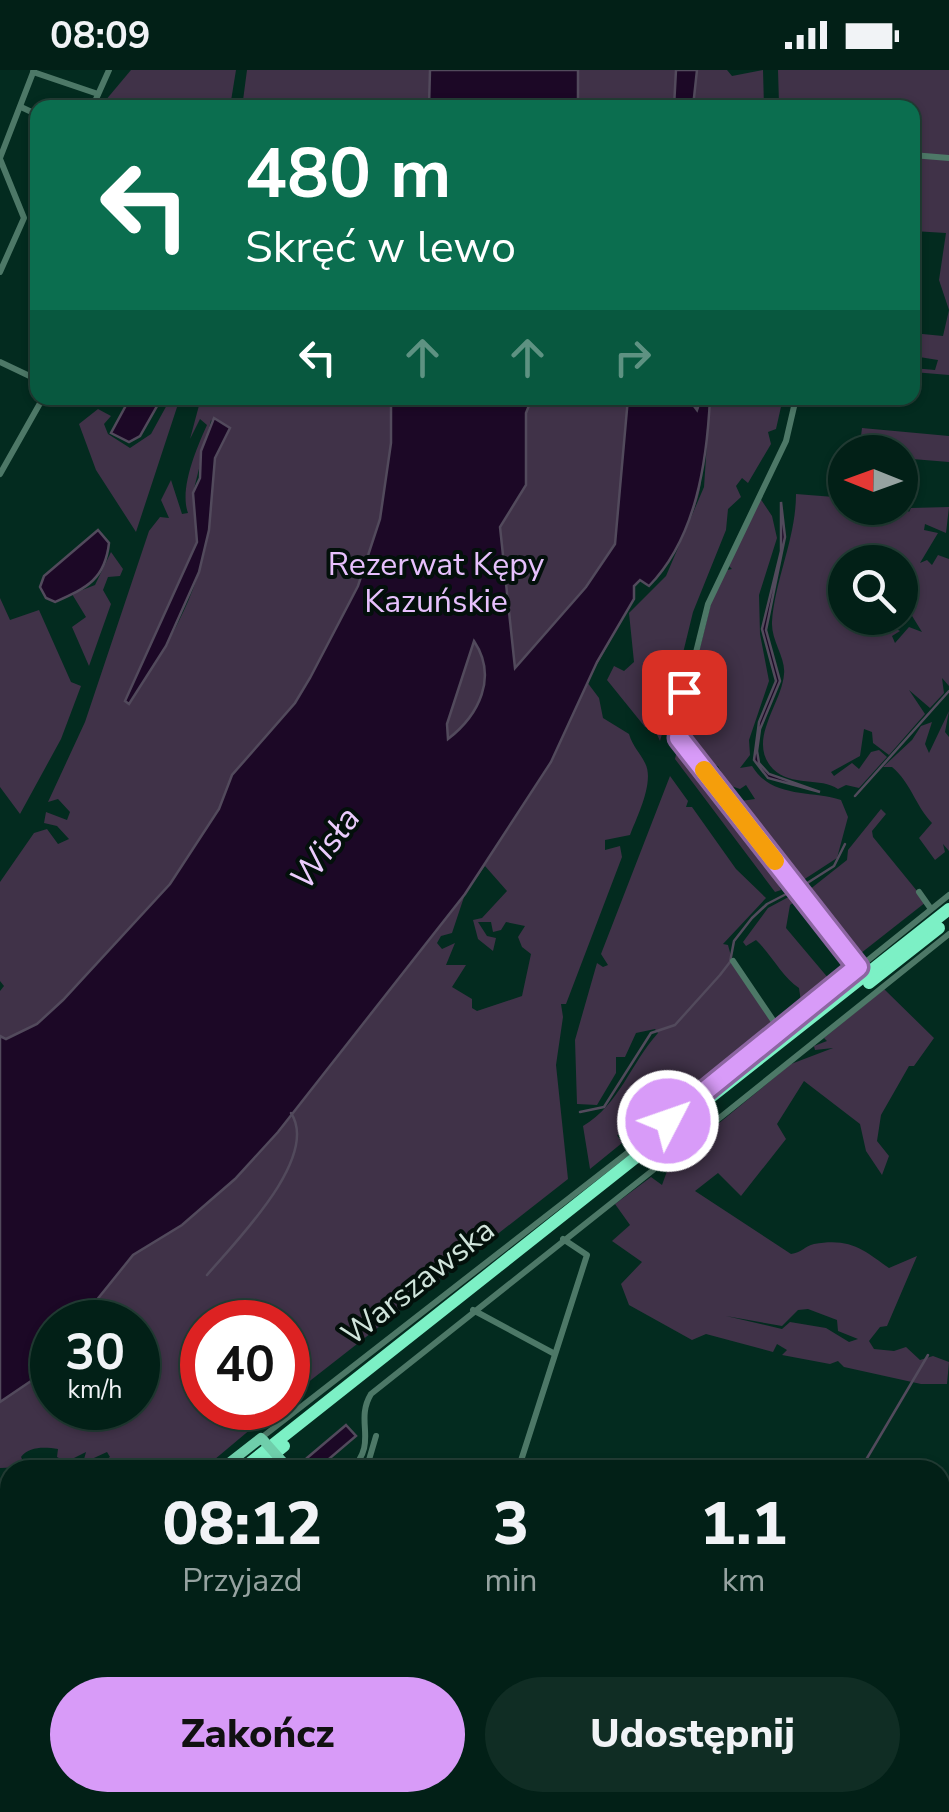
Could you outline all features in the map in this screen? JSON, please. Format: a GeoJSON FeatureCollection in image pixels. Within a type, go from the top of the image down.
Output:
{"type":"FeatureCollection","features":[{"type":"Feature","properties":{"kind":"highway"},"geometry":{"type":"LineString","coordinates":[[677,1131],[949,909]]}},
{"type":"Feature","properties":{"kind":"highway"},"geometry":{"type":"LineString","coordinates":[[677,1131],[949,920]]}},
{"type":"Feature","properties":{"kind":"highway"},"geometry":{"type":"LineString","coordinates":[[254,1460],[657,1147]]}},
{"type":"Feature","properties":{"kind":"highway"},"geometry":{"type":"LineString","coordinates":[[267,1460],[657,1147]]}},
{"type":"Feature","properties":{"kind":"main road"},"geometry":{"type":"LineString","coordinates":[[262,1440],[282,1460]]}},
{"type":"Feature","properties":{"kind":"main road","name":"Warszawska"},"geometry":{"type":"LineString","coordinates":[[234,1460],[262,1440]]}},
{"type":"Feature","properties":{"kind":"street"},"geometry":{"type":"LineString","coordinates":[[95,100],[109,70]]}},
{"type":"Feature","properties":{"kind":"street"},"geometry":{"type":"LineString","coordinates":[[0,272],[24,218],[0,158],[33,71],[98,94]]}},
{"type":"Feature","properties":{"kind":"street"},"geometry":{"type":"LineString","coordinates":[[21,107],[30,111]]}},
{"type":"Feature","properties":{"kind":"street"},"geometry":{"type":"LineString","coordinates":[[920,155],[949,158]]}},
{"type":"Feature","properties":{"kind":"street"},"geometry":{"type":"LineString","coordinates":[[0,362],[30,376]]}},
{"type":"Feature","properties":{"kind":"street"},"geometry":{"type":"LineString","coordinates":[[0,474],[39,405]]}},
{"type":"Feature","properties":{"kind":"street"},"geometry":{"type":"LineString","coordinates":[[794,405],[786,441],[708,604],[691,658],[677,732],[858,967]]}},
{"type":"Feature","properties":{"kind":"street"},"geometry":{"type":"LineString","coordinates":[[920,892],[932,908]]}},
{"type":"Feature","properties":{"kind":"street"},"geometry":{"type":"LineString","coordinates":[[677,1131],[779,1029],[949,895]]}},
{"type":"Feature","properties":{"kind":"street"},"geometry":{"type":"LineString","coordinates":[[677,1131],[949,934]]}},
{"type":"Feature","properties":{"kind":"street"},"geometry":{"type":"LineString","coordinates":[[733,961],[779,1029]]}},
{"type":"Feature","properties":{"kind":"street"},"geometry":{"type":"LineString","coordinates":[[360,1460],[366,1450],[364,1410],[371,1394],[563,1239],[657,1147]]}},
{"type":"Feature","properties":{"kind":"street","name":"Warszawska"},"geometry":{"type":"LineString","coordinates":[[262,1440],[657,1147]]}},
{"type":"Feature","properties":{"kind":"street"},"geometry":{"type":"LineString","coordinates":[[521,1460],[587,1256],[563,1239]]}},
{"type":"Feature","properties":{"kind":"street"},"geometry":{"type":"LineString","coordinates":[[473,1310],[553,1353]]}},
{"type":"Feature","properties":{"kind":"street"},"geometry":{"type":"LineString","coordinates":[[371,1460],[376,1436]]}},
{"type":"Feature","properties":{"kind":"green space"},"geometry":{"type":"Polygon","coordinates":[[[131,70],[236,70],[231,100],[106,100],[131,70]]]}},
{"type":"Feature","properties":{"kind":"green space"},"geometry":{"type":"Polygon","coordinates":[[[247,70],[727,70],[732,76],[763,70],[764,100],[695,100],[695,95],[694,100],[243,100],[247,70]]]}},
{"type":"Feature","properties":{"kind":"green space"},"geometry":{"type":"Polygon","coordinates":[[[778,70],[949,70],[949,157],[920,154],[920,100],[779,100],[778,70]]]}},
{"type":"Feature","properties":{"kind":"green space"},"geometry":{"type":"Polygon","coordinates":[[[920,158],[949,160],[949,310],[939,280],[946,233],[920,231],[920,158]]]}},
{"type":"Feature","properties":{"kind":"green space"},"geometry":{"type":"Polygon","coordinates":[[[949,310],[949,375],[920,373],[920,369],[935,370],[938,360],[920,357],[920,334],[943,336],[949,310]]]}},
{"type":"Feature","properties":{"kind":"green space"},"geometry":{"type":"Polygon","coordinates":[[[167,405],[178,405],[136,532],[96,470],[79,424],[98,409],[111,416],[104,424],[108,434],[130,448],[151,434],[167,405]]]}},
{"type":"Feature","properties":{"kind":"green space","name":"Rezerwat Kępy Kazuńskie"},"geometry":{"type":"Polygon","coordinates":[[[199,405],[689,405],[701,475],[697,502],[666,564],[649,586],[640,580],[634,586],[634,599],[587,682],[599,698],[603,718],[629,734],[645,763],[648,779],[630,835],[605,840],[605,850],[620,846],[622,857],[566,1004],[561,1004],[563,1017],[556,1065],[568,1179],[310,1381],[310,1300],[180,1300],[180,1430],[250,1430],[214,1460],[106,1460],[110,1457],[107,1452],[84,1460],[86,1452],[62,1460],[57,1457],[58,1449],[43,1448],[28,1451],[22,1460],[0,1460],[0,991],[4,986],[0,981],[0,882],[34,833],[47,829],[58,844],[69,839],[57,826],[44,823],[46,812],[67,820],[70,812],[58,799],[48,802],[85,722],[149,531],[160,517],[169,518],[161,500],[171,480],[182,514],[188,513],[187,480],[207,425],[200,419],[190,439],[199,405]],[[211,420],[193,493],[197,542],[126,701],[174,630],[193,590],[205,550],[210,476],[218,448],[226,437],[211,420]],[[485,866],[465,894],[452,933],[441,936],[437,943],[442,949],[455,943],[446,965],[466,965],[452,987],[472,999],[472,1008],[477,1011],[522,996],[531,954],[518,937],[525,926],[506,922],[501,930],[493,932],[491,922],[478,922],[487,936],[496,938],[493,951],[478,939],[473,920],[482,918],[507,891],[485,866]]]}},
{"type":"Feature","properties":{"kind":"green space"},"geometry":{"type":"Polygon","coordinates":[[[710,405],[781,405],[776,429],[768,432],[771,444],[748,483],[742,478],[736,486],[741,497],[728,509],[726,530],[693,612],[673,694],[657,675],[652,678],[649,704],[656,710],[670,706],[660,741],[655,730],[645,727],[607,680],[614,666],[624,671],[634,662],[629,613],[666,576],[704,487],[710,405]]]}},
{"type":"Feature","properties":{"kind":"green space"},"geometry":{"type":"Polygon","coordinates":[[[862,428],[949,436],[949,462],[918,459],[918,435],[861,435],[862,428]]]}},
{"type":"Feature","properties":{"kind":"green space"},"geometry":{"type":"Polygon","coordinates":[[[796,494],[828,497],[828,525],[918,525],[918,508],[949,507],[946,533],[925,524],[924,530],[938,533],[920,563],[927,560],[932,565],[938,555],[949,559],[949,686],[942,678],[944,693],[930,708],[909,690],[925,714],[889,755],[873,743],[872,732],[864,729],[860,756],[831,772],[834,776],[852,763],[859,769],[871,752],[879,750],[887,757],[859,788],[846,785],[838,789],[788,778],[773,769],[766,758],[764,735],[784,674],[772,622],[796,494]]]}},
{"type":"Feature","properties":{"kind":"green space"},"geometry":{"type":"Polygon","coordinates":[[[760,498],[772,516],[777,538],[759,595],[760,634],[769,681],[749,740],[750,755],[740,768],[752,766],[760,777],[781,789],[841,800],[848,817],[837,858],[797,884],[736,808],[741,801],[755,799],[746,785],[740,789],[728,785],[718,766],[708,764],[679,733],[712,599],[727,570],[732,569],[727,564],[760,498]]]}},
{"type":"Feature","properties":{"kind":"green space"},"geometry":{"type":"Polygon","coordinates":[[[111,552],[123,569],[120,576],[108,577],[103,590],[111,604],[89,666],[72,627],[86,617],[72,594],[95,585],[111,552]]]}},
{"type":"Feature","properties":{"kind":"green space"},"geometry":{"type":"Polygon","coordinates":[[[0,598],[10,620],[39,610],[71,682],[81,686],[61,739],[20,814],[0,787],[0,598]]]}},
{"type":"Feature","properties":{"kind":"green space"},"geometry":{"type":"Polygon","coordinates":[[[949,711],[945,732],[949,737],[949,851],[943,844],[945,852],[935,860],[919,838],[932,823],[898,773],[892,767],[883,767],[921,726],[932,722],[925,744],[929,753],[949,711]]]}},
{"type":"Feature","properties":{"kind":"green space"},"geometry":{"type":"Polygon","coordinates":[[[679,741],[680,750],[779,871],[776,880],[781,890],[775,892],[675,759],[679,741]]]}},
{"type":"Feature","properties":{"kind":"green space"},"geometry":{"type":"Polygon","coordinates":[[[670,776],[688,801],[686,807],[692,807],[736,869],[766,898],[723,944],[728,945],[732,960],[773,1023],[771,1029],[685,1094],[675,1089],[665,1117],[689,1147],[713,1145],[707,1133],[791,1064],[833,1048],[815,1050],[814,1046],[827,1041],[824,1038],[884,989],[934,1038],[914,1066],[909,1066],[881,1115],[877,1141],[889,1156],[882,1175],[866,1151],[860,1124],[804,1081],[777,1124],[786,1139],[741,1196],[718,1173],[695,1191],[791,1254],[814,1244],[838,1242],[856,1247],[889,1268],[917,1256],[887,1326],[880,1327],[869,1341],[874,1349],[894,1351],[906,1347],[920,1360],[933,1356],[949,1362],[947,1384],[921,1384],[844,1367],[838,1361],[830,1364],[782,1355],[787,1350],[777,1344],[773,1352],[706,1334],[692,1340],[629,1305],[621,1284],[642,1262],[612,1241],[630,1225],[615,1204],[651,1177],[662,1185],[670,1163],[641,1132],[617,1135],[622,1143],[590,1169],[583,1126],[616,1095],[658,1033],[655,1029],[636,1033],[625,1057],[616,1057],[616,1073],[597,1105],[577,1104],[575,1040],[597,963],[608,965],[601,954],[670,776]],[[808,1309],[798,1310],[782,1326],[726,1316],[782,1329],[790,1322],[826,1328],[849,1342],[858,1339],[838,1331],[837,1320],[808,1309]]]}},
{"type":"Feature","properties":{"kind":"green space"},"geometry":{"type":"Polygon","coordinates":[[[881,809],[886,814],[872,831],[873,837],[926,902],[856,957],[804,894],[847,860],[848,850],[881,809]]]}},
{"type":"Feature","properties":{"kind":"green space"},"geometry":{"type":"Polygon","coordinates":[[[796,893],[800,898],[790,905],[786,928],[829,979],[801,1002],[799,988],[756,940],[746,946],[743,942],[768,908],[796,893]]]}},
{"type":"Feature","properties":{"kind":"water"},"geometry":{"type":"Polygon","coordinates":[[[430,70],[578,70],[578,100],[429,100],[430,70]]]}},
{"type":"Feature","properties":{"kind":"water"},"geometry":{"type":"Polygon","coordinates":[[[676,70],[697,70],[694,100],[674,100],[676,70]]]}},
{"type":"Feature","properties":{"kind":"water"},"geometry":{"type":"Polygon","coordinates":[[[126,405],[157,406],[140,436],[129,442],[111,433],[126,405]]]}},
{"type":"Feature","properties":{"kind":"water","name":"Rezerwat Kępy Kazuńskie"},"geometry":{"type":"Polygon","coordinates":[[[391,405],[529,405],[526,485],[500,527],[515,668],[586,587],[615,544],[627,405],[693,405],[697,410],[699,405],[709,405],[702,473],[678,545],[649,586],[640,580],[634,586],[634,599],[597,662],[551,762],[465,894],[278,1132],[235,1179],[182,1225],[133,1255],[97,1300],[30,1300],[30,1382],[0,1402],[0,1036],[6,1039],[37,1024],[170,884],[219,809],[232,775],[295,703],[358,586],[380,519],[391,443],[391,405]],[[474,641],[447,724],[448,739],[469,719],[484,682],[481,655],[474,641]]]}},
{"type":"Feature","properties":{"kind":"water"},"geometry":{"type":"Polygon","coordinates":[[[214,418],[230,428],[215,458],[209,530],[199,572],[166,646],[129,704],[125,701],[197,542],[193,493],[200,478],[201,451],[214,418]]]}},
{"type":"Feature","properties":{"kind":"water"},"geometry":{"type":"Polygon","coordinates":[[[781,502],[785,537],[766,630],[780,681],[760,729],[757,751],[759,763],[769,774],[820,792],[768,778],[754,760],[759,722],[776,681],[762,629],[781,551],[781,502]]]}},
{"type":"Feature","properties":{"kind":"water"},"geometry":{"type":"Polygon","coordinates":[[[98,530],[109,543],[98,574],[85,587],[55,602],[46,598],[40,587],[44,576],[98,530]]]}},
{"type":"Feature","properties":{"kind":"water"},"geometry":{"type":"Polygon","coordinates":[[[346,1425],[356,1436],[328,1460],[307,1458],[346,1425]]]}},
{"type":"Feature","properties":{"kind":"waterway"},"geometry":{"type":"LineString","coordinates":[[855,796],[949,691]]}},
{"type":"Feature","properties":{"kind":"waterway"},"geometry":{"type":"LineString","coordinates":[[801,887],[834,866],[845,844]]}},
{"type":"Feature","properties":{"kind":"waterway"},"geometry":{"type":"LineString","coordinates":[[580,1112],[604,1107],[651,1033],[675,1025],[730,962],[734,941],[752,918],[767,904],[794,890]]}},
{"type":"Feature","properties":{"kind":"waterway"},"geometry":{"type":"LineString","coordinates":[[207,1275],[254,1220],[285,1174],[297,1131],[291,1113]]}},
{"type":"Feature","properties":{"kind":"waterway"},"geometry":{"type":"LineString","coordinates":[[866,1460],[928,1355]]}},
{"type":"Feature","properties":{"kind":"tunnel"},"geometry":{"type":"LineString","coordinates":[[649,1136],[668,1121]]}},
{"type":"Feature","properties":{"kind":"tunnel"},"geometry":{"type":"LineString","coordinates":[[658,1149],[678,1133]]}},
{"type":"Feature","properties":{"kind":"tunnel"},"geometry":{"type":"LineString","coordinates":[[667,1159],[687,1144]]}},
{"type":"Feature","properties":{"kind":"slow traffic"},"geometry":{"type":"LineString","coordinates":[[704,770],[775,861]]}},
{"type":"Feature","properties":{"kind":"route"},"geometry":{"type":"LineString","coordinates":[[668,1121],[858,967],[679,738],[677,726],[684,692]]}},
{"type":"Feature","properties":{"kind":"water label","name":"Wisła"},"geometry":{"type":"Point","coordinates":[325,848]}}]}
